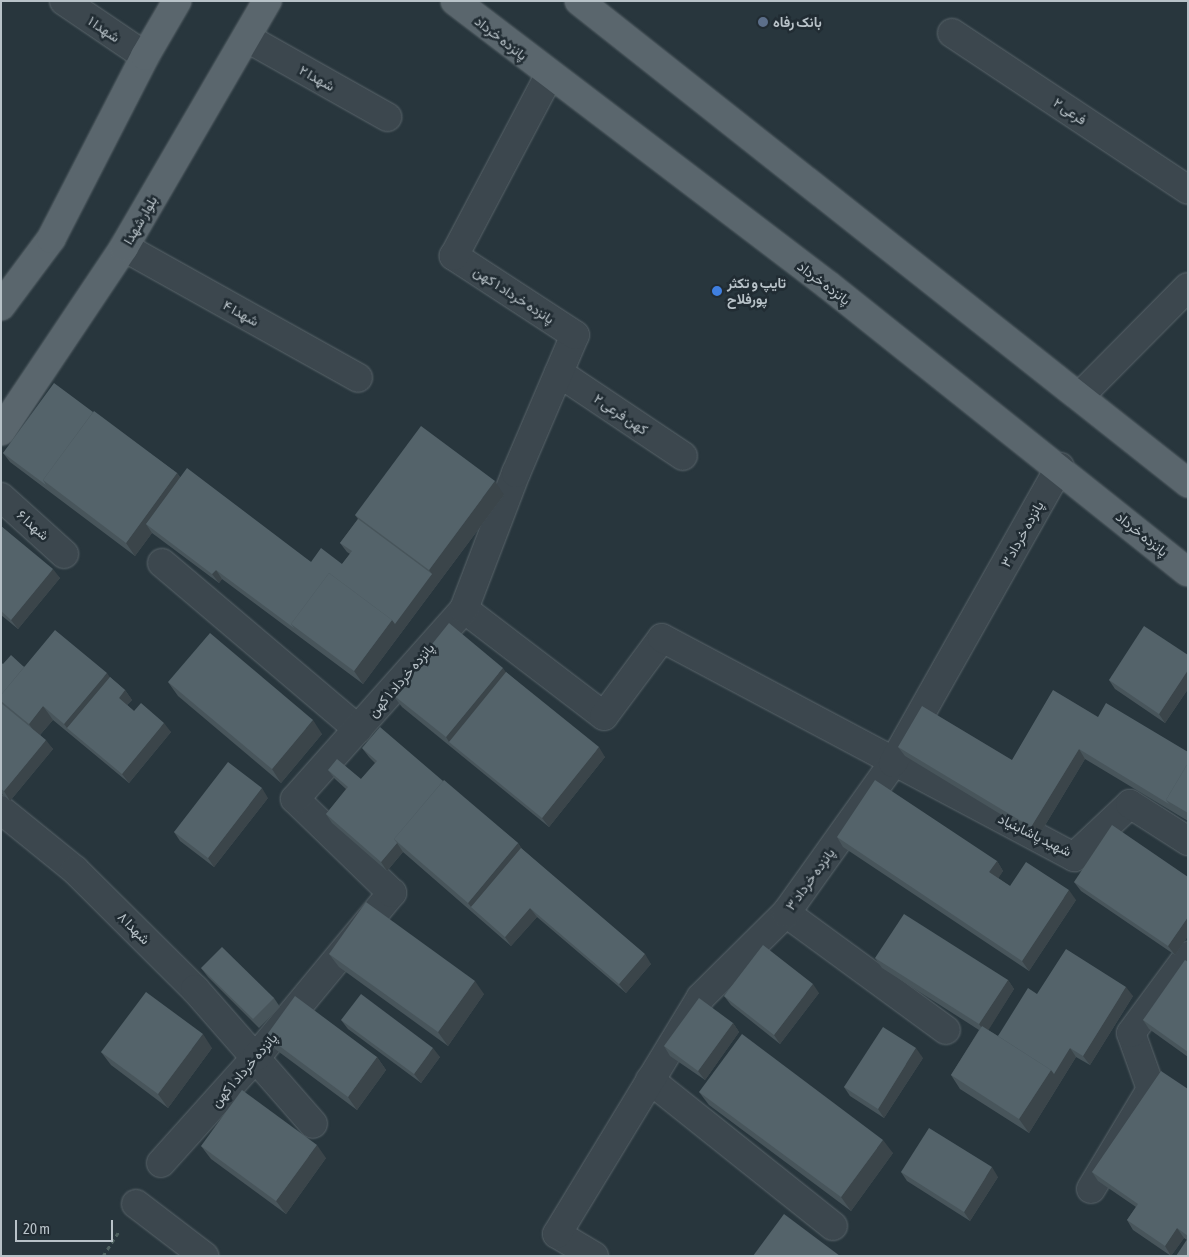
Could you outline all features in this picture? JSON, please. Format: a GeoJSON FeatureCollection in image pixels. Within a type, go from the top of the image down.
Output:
{"type":"FeatureCollection","features":[{"type":"Feature","properties":{"kind":"main road"},"geometry":{"type":"LineString","coordinates":[[1,306],[51,240],[145,56],[177,1]]}},
{"type":"Feature","properties":{"kind":"main road","name":"پانزده خرداد"},"geometry":{"type":"LineString","coordinates":[[455,1],[549,76],[828,285],[1060,467],[1188,572]]}},
{"type":"Feature","properties":{"kind":"main road"},"geometry":{"type":"LineString","coordinates":[[579,1],[1188,483]]}},
{"type":"Feature","properties":{"kind":"main road","name":"بلوار شهدا"},"geometry":{"type":"LineString","coordinates":[[1,431],[124,247],[247,38],[266,2]]}},
{"type":"Feature","properties":{"kind":"street","name":"شهدا ۱"},"geometry":{"type":"LineString","coordinates":[[64,1],[145,56]]}},
{"type":"Feature","properties":{"kind":"street","name":"فرعی ۲"},"geometry":{"type":"LineString","coordinates":[[952,33],[1188,190]]}},
{"type":"Feature","properties":{"kind":"street","name":"شهدا ۲"},"geometry":{"type":"LineString","coordinates":[[247,38],[387,117]]}},
{"type":"Feature","properties":{"kind":"street","name":"پانزده خرداد ۱ کهن"},"geometry":{"type":"LineString","coordinates":[[161,1163],[257,1056],[392,893],[295,799],[464,609],[516,473],[575,335],[454,256],[549,76]]}},
{"type":"Feature","properties":{"kind":"street","name":"شهدا ۴"},"geometry":{"type":"LineString","coordinates":[[124,247],[358,378]]}},
{"type":"Feature","properties":{"kind":"street"},"geometry":{"type":"LineString","coordinates":[[1080,396],[1188,287]]}},
{"type":"Feature","properties":{"kind":"street","name":"کهن فرعی ۲"},"geometry":{"type":"LineString","coordinates":[[559,373],[683,456]]}},
{"type":"Feature","properties":{"kind":"street","name":"پانزده خرداد ۳"},"geometry":{"type":"LineString","coordinates":[[594,1256],[557,1234],[701,997],[786,913],[893,763],[1060,467]]}},
{"type":"Feature","properties":{"kind":"street","name":"شهدا ۶"},"geometry":{"type":"LineString","coordinates":[[1,496],[64,554]]}},
{"type":"Feature","properties":{"kind":"street"},"geometry":{"type":"LineString","coordinates":[[162,563],[358,729]]}},
{"type":"Feature","properties":{"kind":"street"},"geometry":{"type":"LineString","coordinates":[[464,609],[604,716],[662,638],[893,763]]}},
{"type":"Feature","properties":{"kind":"street","name":"شهید پاشابنیاد"},"geometry":{"type":"LineString","coordinates":[[893,763],[1074,857],[1130,804],[1188,842]]}},
{"type":"Feature","properties":{"kind":"street","name":"شهدا ۸"},"geometry":{"type":"LineString","coordinates":[[1,810],[75,870],[196,989],[257,1056],[313,1124]]}},
{"type":"Feature","properties":{"kind":"street"},"geometry":{"type":"LineString","coordinates":[[786,913],[946,1030]]}},
{"type":"Feature","properties":{"kind":"street"},"geometry":{"type":"LineString","coordinates":[[1091,1189],[1151,1089],[1131,1033],[1188,956]]}},
{"type":"Feature","properties":{"kind":"street"},"geometry":{"type":"LineString","coordinates":[[650,1080],[833,1226]]}},
{"type":"Feature","properties":{"kind":"street"},"geometry":{"type":"LineString","coordinates":[[136,1204],[204,1256]]}},
{"type":"Feature","properties":{"kind":"building"},"geometry":{"type":"Polygon","coordinates":[[[54,383],[93,412],[43,480],[46,485],[3,453],[54,383]]]}},
{"type":"Feature","properties":{"kind":"building"},"geometry":{"type":"Polygon","coordinates":[[[94,411],[177,473],[126,543],[43,480],[94,411]]]}},
{"type":"Feature","properties":{"kind":"building"},"geometry":{"type":"Polygon","coordinates":[[[421,426],[495,481],[429,570],[355,515],[421,426]]]}},
{"type":"Feature","properties":{"kind":"building"},"geometry":{"type":"Polygon","coordinates":[[[187,468],[311,562],[321,548],[342,564],[352,551],[340,543],[358,519],[432,574],[395,624],[329,573],[291,624],[294,628],[216,570],[212,574],[146,524],[187,468]]]}},
{"type":"Feature","properties":{"kind":"building"},"geometry":{"type":"Polygon","coordinates":[[[1,526],[53,569],[11,620],[1,611],[1,526]]]}},
{"type":"Feature","properties":{"kind":"building"},"geometry":{"type":"Polygon","coordinates":[[[329,573],[392,620],[354,671],[291,624],[329,573]]]}},
{"type":"Feature","properties":{"kind":"building"},"geometry":{"type":"Polygon","coordinates":[[[449,623],[503,668],[446,737],[392,694],[449,623]]]}},
{"type":"Feature","properties":{"kind":"building"},"geometry":{"type":"Polygon","coordinates":[[[1144,626],[1188,655],[1188,670],[1159,714],[1109,680],[1144,626]]]}},
{"type":"Feature","properties":{"kind":"building"},"geometry":{"type":"Polygon","coordinates":[[[55,630],[107,673],[64,724],[43,706],[29,724],[1,701],[1,695],[55,630]]]}},
{"type":"Feature","properties":{"kind":"building"},"geometry":{"type":"Polygon","coordinates":[[[210,633],[313,720],[272,769],[168,682],[210,633]]]}},
{"type":"Feature","properties":{"kind":"building"},"geometry":{"type":"Polygon","coordinates":[[[11,655],[24,667],[1,695],[1,663],[3,664],[11,655]]]}},
{"type":"Feature","properties":{"kind":"building"},"geometry":{"type":"Polygon","coordinates":[[[506,672],[599,747],[542,818],[449,742],[506,672]]]}},
{"type":"Feature","properties":{"kind":"building"},"geometry":{"type":"Polygon","coordinates":[[[110,677],[125,690],[119,698],[134,711],[141,703],[164,723],[122,774],[67,728],[110,677]]]}},
{"type":"Feature","properties":{"kind":"building"},"geometry":{"type":"Polygon","coordinates":[[[1053,690],[1098,717],[1106,703],[1188,752],[1188,763],[1166,800],[1169,804],[1079,749],[1031,827],[898,747],[922,706],[1012,760],[1053,690]]]}},
{"type":"Feature","properties":{"kind":"building"},"geometry":{"type":"Polygon","coordinates":[[[1,703],[46,740],[4,791],[1,789],[1,703]]]}},
{"type":"Feature","properties":{"kind":"building"},"geometry":{"type":"Polygon","coordinates":[[[380,727],[443,781],[394,839],[397,843],[381,862],[326,814],[348,787],[328,770],[337,759],[361,779],[377,761],[362,748],[380,727]]]}},
{"type":"Feature","properties":{"kind":"building"},"geometry":{"type":"Polygon","coordinates":[[[228,762],[262,788],[208,858],[174,832],[228,762]]]}},
{"type":"Feature","properties":{"kind":"building"},"geometry":{"type":"Polygon","coordinates":[[[1188,763],[1188,813],[1166,800],[1188,763]]]}},
{"type":"Feature","properties":{"kind":"building"},"geometry":{"type":"Polygon","coordinates":[[[444,780],[518,843],[468,903],[394,839],[444,780]]]}},
{"type":"Feature","properties":{"kind":"building"},"geometry":{"type":"Polygon","coordinates":[[[875,780],[997,861],[989,872],[1010,886],[1026,862],[1069,890],[1022,961],[837,837],[875,780]]]}},
{"type":"Feature","properties":{"kind":"building"},"geometry":{"type":"Polygon","coordinates":[[[1112,825],[1188,877],[1188,917],[1168,946],[1074,882],[1112,825]]]}},
{"type":"Feature","properties":{"kind":"building"},"geometry":{"type":"Polygon","coordinates":[[[521,848],[645,954],[619,984],[530,908],[505,937],[471,907],[521,848]]]}},
{"type":"Feature","properties":{"kind":"building"},"geometry":{"type":"Polygon","coordinates":[[[366,902],[475,981],[438,1032],[329,954],[366,902]]]}},
{"type":"Feature","properties":{"kind":"building"},"geometry":{"type":"Polygon","coordinates":[[[904,914],[1008,980],[979,1024],[875,958],[904,914]]]}},
{"type":"Feature","properties":{"kind":"building"},"geometry":{"type":"Polygon","coordinates":[[[763,945],[813,984],[774,1035],[724,996],[763,945]]]}},
{"type":"Feature","properties":{"kind":"building"},"geometry":{"type":"Polygon","coordinates":[[[222,947],[274,998],[253,1019],[201,968],[222,947]]]}},
{"type":"Feature","properties":{"kind":"building"},"geometry":{"type":"Polygon","coordinates":[[[1066,949],[1126,987],[1083,1056],[1070,1048],[1054,1074],[1051,1070],[998,1036],[1028,988],[1037,994],[1066,949]]]}},
{"type":"Feature","properties":{"kind":"building"},"geometry":{"type":"Polygon","coordinates":[[[1185,960],[1188,962],[1188,1052],[1143,1020],[1185,960]]]}},
{"type":"Feature","properties":{"kind":"building"},"geometry":{"type":"Polygon","coordinates":[[[146,992],[203,1034],[158,1094],[101,1052],[146,992]]]}},
{"type":"Feature","properties":{"kind":"building"},"geometry":{"type":"Polygon","coordinates":[[[361,994],[433,1048],[414,1074],[341,1020],[361,994]]]}},
{"type":"Feature","properties":{"kind":"building"},"geometry":{"type":"Polygon","coordinates":[[[295,996],[377,1057],[348,1097],[266,1036],[295,996]]]}},
{"type":"Feature","properties":{"kind":"building"},"geometry":{"type":"Polygon","coordinates":[[[699,998],[733,1023],[698,1071],[664,1046],[699,998]]]}},
{"type":"Feature","properties":{"kind":"building"},"geometry":{"type":"Polygon","coordinates":[[[982,1026],[1051,1070],[1019,1119],[951,1075],[982,1026]]]}},
{"type":"Feature","properties":{"kind":"building"},"geometry":{"type":"Polygon","coordinates":[[[883,1027],[916,1048],[878,1109],[844,1087],[883,1027]]]}},
{"type":"Feature","properties":{"kind":"building"},"geometry":{"type":"Polygon","coordinates":[[[742,1034],[883,1140],[841,1197],[699,1092],[742,1034]]]}},
{"type":"Feature","properties":{"kind":"building"},"geometry":{"type":"Polygon","coordinates":[[[1161,1071],[1188,1089],[1188,1236],[1177,1228],[1165,1246],[1127,1220],[1138,1204],[1092,1172],[1161,1071]]]}},
{"type":"Feature","properties":{"kind":"building"},"geometry":{"type":"Polygon","coordinates":[[[242,1090],[317,1145],[276,1201],[201,1146],[242,1090]]]}},
{"type":"Feature","properties":{"kind":"building"},"geometry":{"type":"Polygon","coordinates":[[[929,1128],[992,1167],[964,1212],[901,1172],[929,1128]]]}},
{"type":"Feature","properties":{"kind":"building"},"geometry":{"type":"Polygon","coordinates":[[[784,1214],[840,1256],[753,1256],[784,1214]]]}},
{"type":"Feature","properties":{"kind":"building"},"geometry":{"type":"Polygon","coordinates":[[[1188,1238],[1188,1256],[1176,1256],[1188,1238]]]}},
{"type":"Feature","properties":{"kind":"place","name":"بانک رفاه"},"geometry":{"type":"Point","coordinates":[763,22]}},
{"type":"Feature","properties":{"kind":"place","name":"تایپ و تکثر پورفلاح"},"geometry":{"type":"Point","coordinates":[717,291]}}]}
